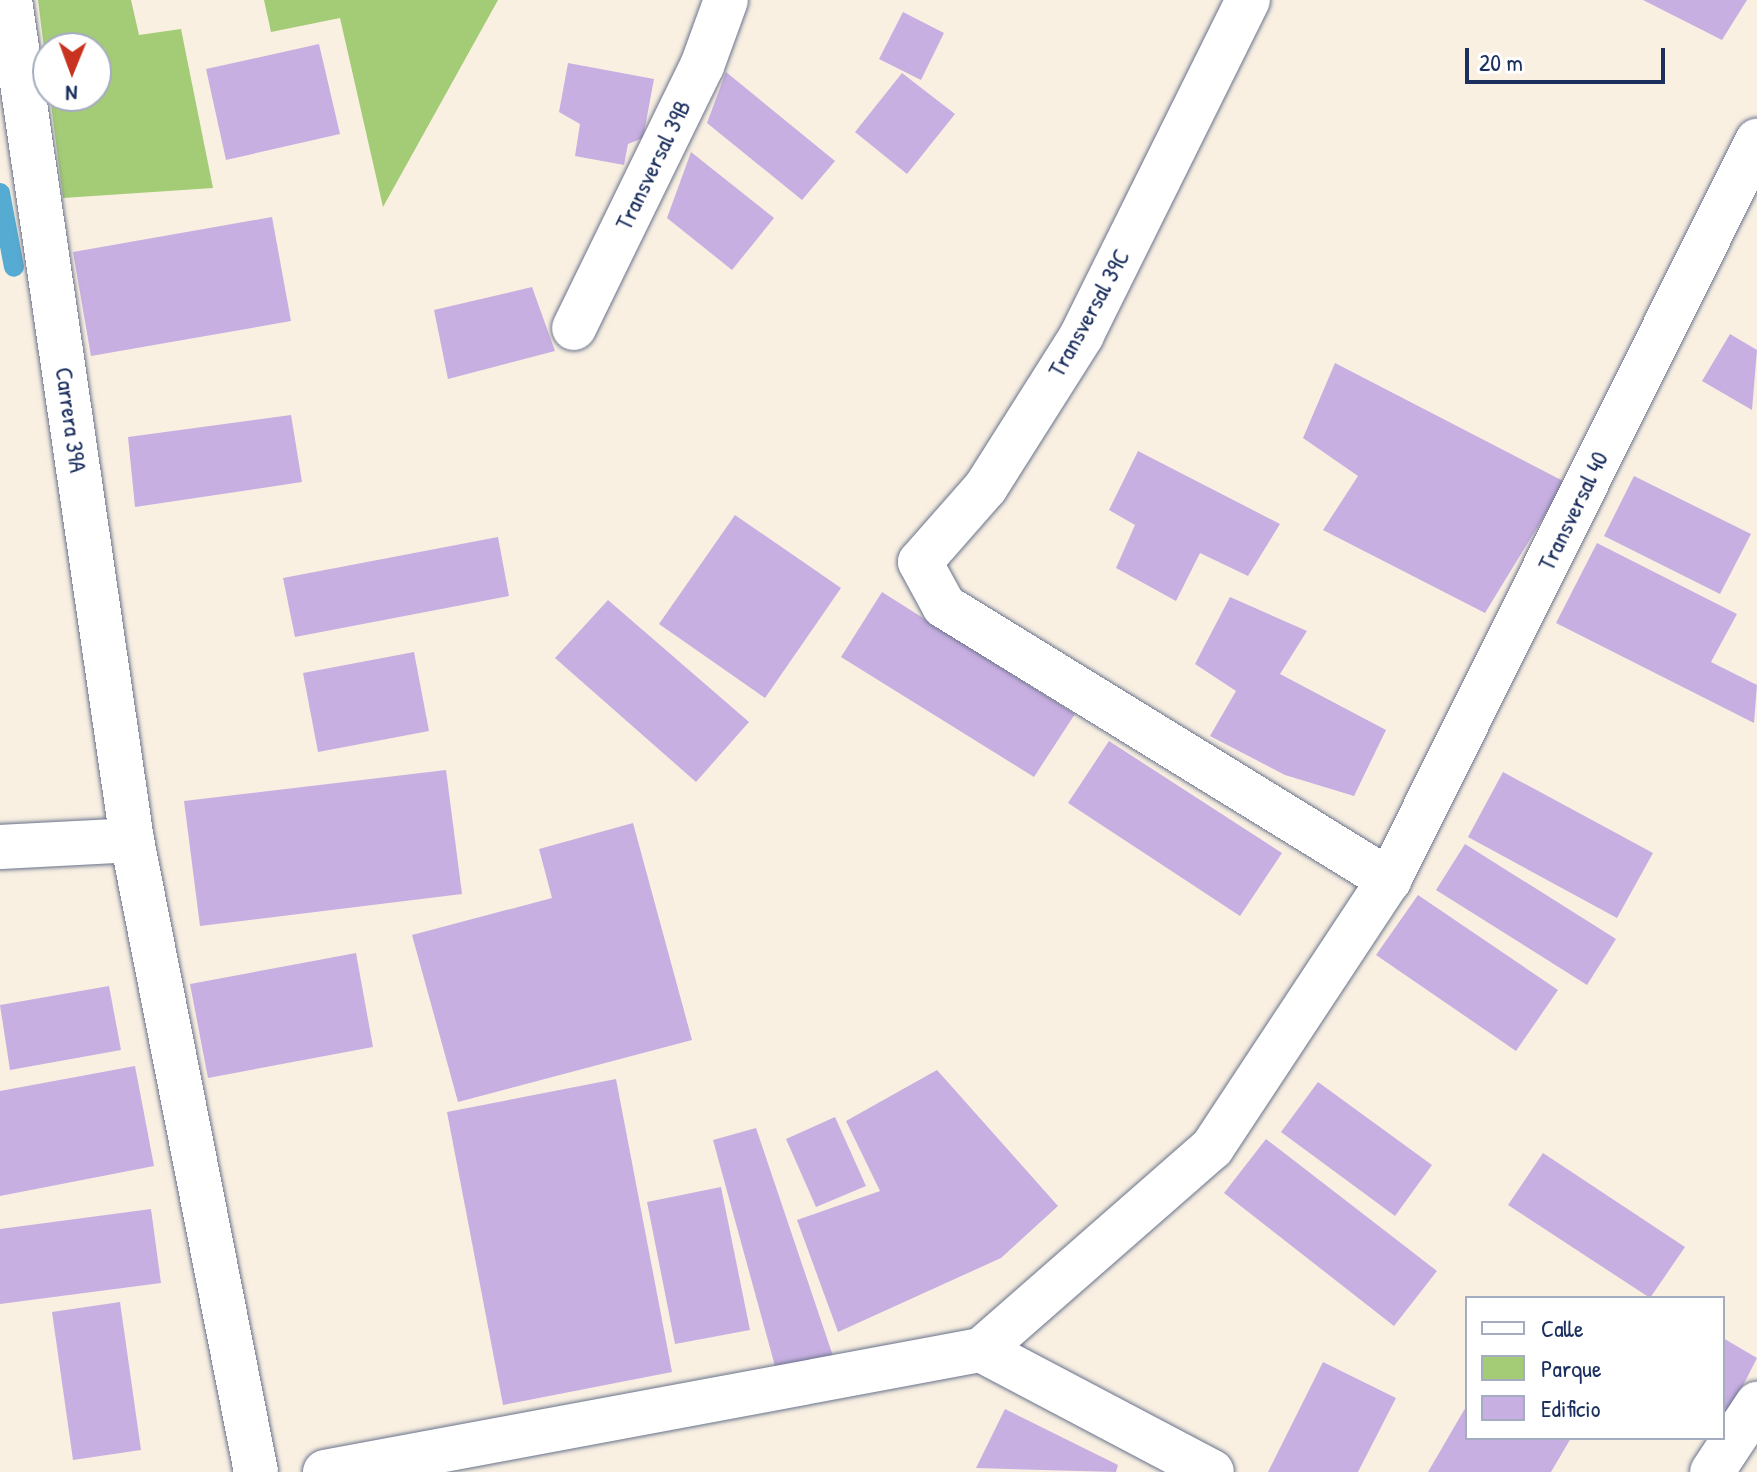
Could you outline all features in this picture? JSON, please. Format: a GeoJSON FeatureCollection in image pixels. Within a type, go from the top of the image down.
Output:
{"type":"FeatureCollection","features":[{"type":"Feature","properties":{"kind":"street","name":"Carrera 39A"},"geometry":{"type":"LineString","coordinates":[[10,0],[132,840],[256,1472]]}},
{"type":"Feature","properties":{"kind":"street","name":"Transversal 39B"},"geometry":{"type":"LineString","coordinates":[[574,328],[702,66],[726,0]]}},
{"type":"Feature","properties":{"kind":"street","name":"Transversal 39C"},"geometry":{"type":"LineString","coordinates":[[1248,0],[1082,335],[986,487],[920,562],[944,606],[1389,880]]}},
{"type":"Feature","properties":{"kind":"street","name":"Transversal 40"},"geometry":{"type":"LineString","coordinates":[[981,1350],[1212,1148],[1389,880],[1757,141]]}},
{"type":"Feature","properties":{"kind":"street"},"geometry":{"type":"LineString","coordinates":[[0,847],[132,840]]}},
{"type":"Feature","properties":{"kind":"street"},"geometry":{"type":"LineString","coordinates":[[325,1472],[981,1350],[1212,1472]]}},
{"type":"Feature","properties":{"kind":"street"},"geometry":{"type":"LineString","coordinates":[[1712,1472],[1757,1404]]}},
{"type":"Feature","properties":{"kind":"green space"},"geometry":{"type":"Polygon","coordinates":[[[38,0],[131,0],[139,35],[181,29],[213,188],[63,198],[52,112],[112,112],[112,32],[42,32],[38,0]]]}},
{"type":"Feature","properties":{"kind":"green space"},"geometry":{"type":"Polygon","coordinates":[[[264,0],[498,0],[383,207],[340,18],[271,32],[264,0]]]}},
{"type":"Feature","properties":{"kind":"building"},"geometry":{"type":"Polygon","coordinates":[[[1643,0],[1747,0],[1722,40],[1643,0]]]}},
{"type":"Feature","properties":{"kind":"building"},"geometry":{"type":"Polygon","coordinates":[[[903,12],[944,33],[921,80],[879,59],[903,12]]]}},
{"type":"Feature","properties":{"kind":"building"},"geometry":{"type":"Polygon","coordinates":[[[319,44],[340,134],[226,160],[206,69],[319,44]]]}},
{"type":"Feature","properties":{"kind":"building"},"geometry":{"type":"Polygon","coordinates":[[[568,63],[654,79],[643,138],[628,144],[624,165],[575,156],[580,124],[559,112],[568,63]]]}},
{"type":"Feature","properties":{"kind":"building"},"geometry":{"type":"Polygon","coordinates":[[[726,72],[835,161],[802,200],[707,123],[726,72]]]}},
{"type":"Feature","properties":{"kind":"building"},"geometry":{"type":"Polygon","coordinates":[[[902,73],[955,114],[907,174],[855,132],[902,73]]]}},
{"type":"Feature","properties":{"kind":"building"},"geometry":{"type":"Polygon","coordinates":[[[691,152],[774,218],[732,270],[667,218],[691,152]]]}},
{"type":"Feature","properties":{"kind":"building"},"geometry":{"type":"Polygon","coordinates":[[[272,217],[291,321],[91,356],[73,252],[272,217]]]}},
{"type":"Feature","properties":{"kind":"building"},"geometry":{"type":"Polygon","coordinates":[[[532,287],[555,351],[448,379],[434,310],[532,287]]]}},
{"type":"Feature","properties":{"kind":"building"},"geometry":{"type":"Polygon","coordinates":[[[1730,334],[1757,350],[1752,410],[1702,381],[1730,334]]]}},
{"type":"Feature","properties":{"kind":"building"},"geometry":{"type":"Polygon","coordinates":[[[1335,363],[1565,482],[1485,613],[1323,530],[1358,476],[1303,438],[1335,363]]]}},
{"type":"Feature","properties":{"kind":"building"},"geometry":{"type":"Polygon","coordinates":[[[291,415],[302,482],[135,507],[128,437],[291,415]]]}},
{"type":"Feature","properties":{"kind":"building"},"geometry":{"type":"Polygon","coordinates":[[[1138,451],[1280,524],[1248,576],[1200,553],[1176,601],[1116,568],[1135,525],[1109,510],[1138,451]]]}},
{"type":"Feature","properties":{"kind":"building"},"geometry":{"type":"Polygon","coordinates":[[[1634,476],[1751,534],[1720,594],[1604,536],[1634,476]]]}},
{"type":"Feature","properties":{"kind":"building"},"geometry":{"type":"Polygon","coordinates":[[[735,515],[841,588],[765,698],[659,624],[735,515]]]}},
{"type":"Feature","properties":{"kind":"building"},"geometry":{"type":"Polygon","coordinates":[[[498,537],[509,596],[295,637],[283,578],[498,537]]]}},
{"type":"Feature","properties":{"kind":"building"},"geometry":{"type":"Polygon","coordinates":[[[1597,543],[1737,614],[1711,662],[1757,685],[1754,723],[1556,623],[1597,543]]]}},
{"type":"Feature","properties":{"kind":"building"},"geometry":{"type":"Polygon","coordinates":[[[882,592],[1075,714],[1034,777],[841,657],[882,592]]]}},
{"type":"Feature","properties":{"kind":"building"},"geometry":{"type":"Polygon","coordinates":[[[1230,597],[1307,631],[1280,674],[1386,730],[1354,796],[1285,775],[1210,736],[1236,691],[1195,664],[1230,597]]]}},
{"type":"Feature","properties":{"kind":"building"},"geometry":{"type":"Polygon","coordinates":[[[608,600],[749,722],[696,782],[555,658],[608,600]]]}},
{"type":"Feature","properties":{"kind":"building"},"geometry":{"type":"Polygon","coordinates":[[[414,652],[429,731],[318,752],[303,673],[414,652]]]}},
{"type":"Feature","properties":{"kind":"building"},"geometry":{"type":"Polygon","coordinates":[[[1109,741],[1282,853],[1240,916],[1068,803],[1109,741]]]}},
{"type":"Feature","properties":{"kind":"building"},"geometry":{"type":"Polygon","coordinates":[[[446,770],[462,894],[200,926],[184,801],[446,770]]]}},
{"type":"Feature","properties":{"kind":"building"},"geometry":{"type":"Polygon","coordinates":[[[1503,772],[1653,853],[1617,918],[1468,837],[1503,772]]]}},
{"type":"Feature","properties":{"kind":"building"},"geometry":{"type":"Polygon","coordinates":[[[633,823],[692,1040],[458,1102],[412,935],[552,898],[539,849],[633,823]]]}},
{"type":"Feature","properties":{"kind":"building"},"geometry":{"type":"Polygon","coordinates":[[[1465,844],[1616,939],[1587,985],[1436,890],[1465,844]]]}},
{"type":"Feature","properties":{"kind":"building"},"geometry":{"type":"Polygon","coordinates":[[[1418,895],[1558,990],[1516,1051],[1376,955],[1418,895]]]}},
{"type":"Feature","properties":{"kind":"building"},"geometry":{"type":"Polygon","coordinates":[[[356,953],[373,1047],[208,1078],[190,984],[356,953]]]}},
{"type":"Feature","properties":{"kind":"building"},"geometry":{"type":"Polygon","coordinates":[[[109,986],[121,1050],[10,1070],[0,1005],[109,986]]]}},
{"type":"Feature","properties":{"kind":"building"},"geometry":{"type":"Polygon","coordinates":[[[135,1066],[154,1166],[0,1196],[0,1091],[135,1066]]]}},
{"type":"Feature","properties":{"kind":"building"},"geometry":{"type":"Polygon","coordinates":[[[937,1070],[1058,1206],[1001,1258],[838,1332],[797,1220],[880,1191],[846,1121],[937,1070]]]}},
{"type":"Feature","properties":{"kind":"building"},"geometry":{"type":"Polygon","coordinates":[[[616,1079],[672,1372],[503,1405],[447,1112],[616,1079]]]}},
{"type":"Feature","properties":{"kind":"building"},"geometry":{"type":"Polygon","coordinates":[[[1318,1082],[1432,1165],[1395,1216],[1281,1132],[1318,1082]]]}},
{"type":"Feature","properties":{"kind":"building"},"geometry":{"type":"Polygon","coordinates":[[[835,1117],[866,1186],[816,1207],[786,1139],[835,1117]]]}},
{"type":"Feature","properties":{"kind":"building"},"geometry":{"type":"Polygon","coordinates":[[[756,1128],[834,1359],[778,1377],[713,1140],[756,1128]]]}},
{"type":"Feature","properties":{"kind":"building"},"geometry":{"type":"Polygon","coordinates":[[[1266,1139],[1437,1271],[1394,1326],[1224,1193],[1266,1139]]]}},
{"type":"Feature","properties":{"kind":"building"},"geometry":{"type":"Polygon","coordinates":[[[1543,1153],[1685,1247],[1651,1296],[1647,1296],[1508,1205],[1543,1153]]]}},
{"type":"Feature","properties":{"kind":"building"},"geometry":{"type":"Polygon","coordinates":[[[721,1187],[750,1330],[675,1344],[647,1202],[721,1187]]]}},
{"type":"Feature","properties":{"kind":"building"},"geometry":{"type":"Polygon","coordinates":[[[151,1209],[161,1283],[0,1304],[0,1229],[151,1209]]]}},
{"type":"Feature","properties":{"kind":"building"},"geometry":{"type":"Polygon","coordinates":[[[120,1302],[141,1450],[73,1460],[52,1312],[120,1302]]]}},
{"type":"Feature","properties":{"kind":"building"},"geometry":{"type":"Polygon","coordinates":[[[1725,1339],[1757,1358],[1725,1421],[1725,1339]]]}},
{"type":"Feature","properties":{"kind":"building"},"geometry":{"type":"Polygon","coordinates":[[[1323,1362],[1396,1398],[1358,1472],[1268,1472],[1323,1362]]]}},
{"type":"Feature","properties":{"kind":"building"},"geometry":{"type":"Polygon","coordinates":[[[1465,1408],[1465,1440],[1570,1440],[1551,1472],[1428,1472],[1465,1408]]]}},
{"type":"Feature","properties":{"kind":"building"},"geometry":{"type":"Polygon","coordinates":[[[1005,1409],[1118,1465],[1116,1472],[976,1468],[1005,1409]]]}},
{"type":"Feature","properties":{"kind":"waterway"},"geometry":{"type":"LineString","coordinates":[[0,193],[14,267]]}}]}
